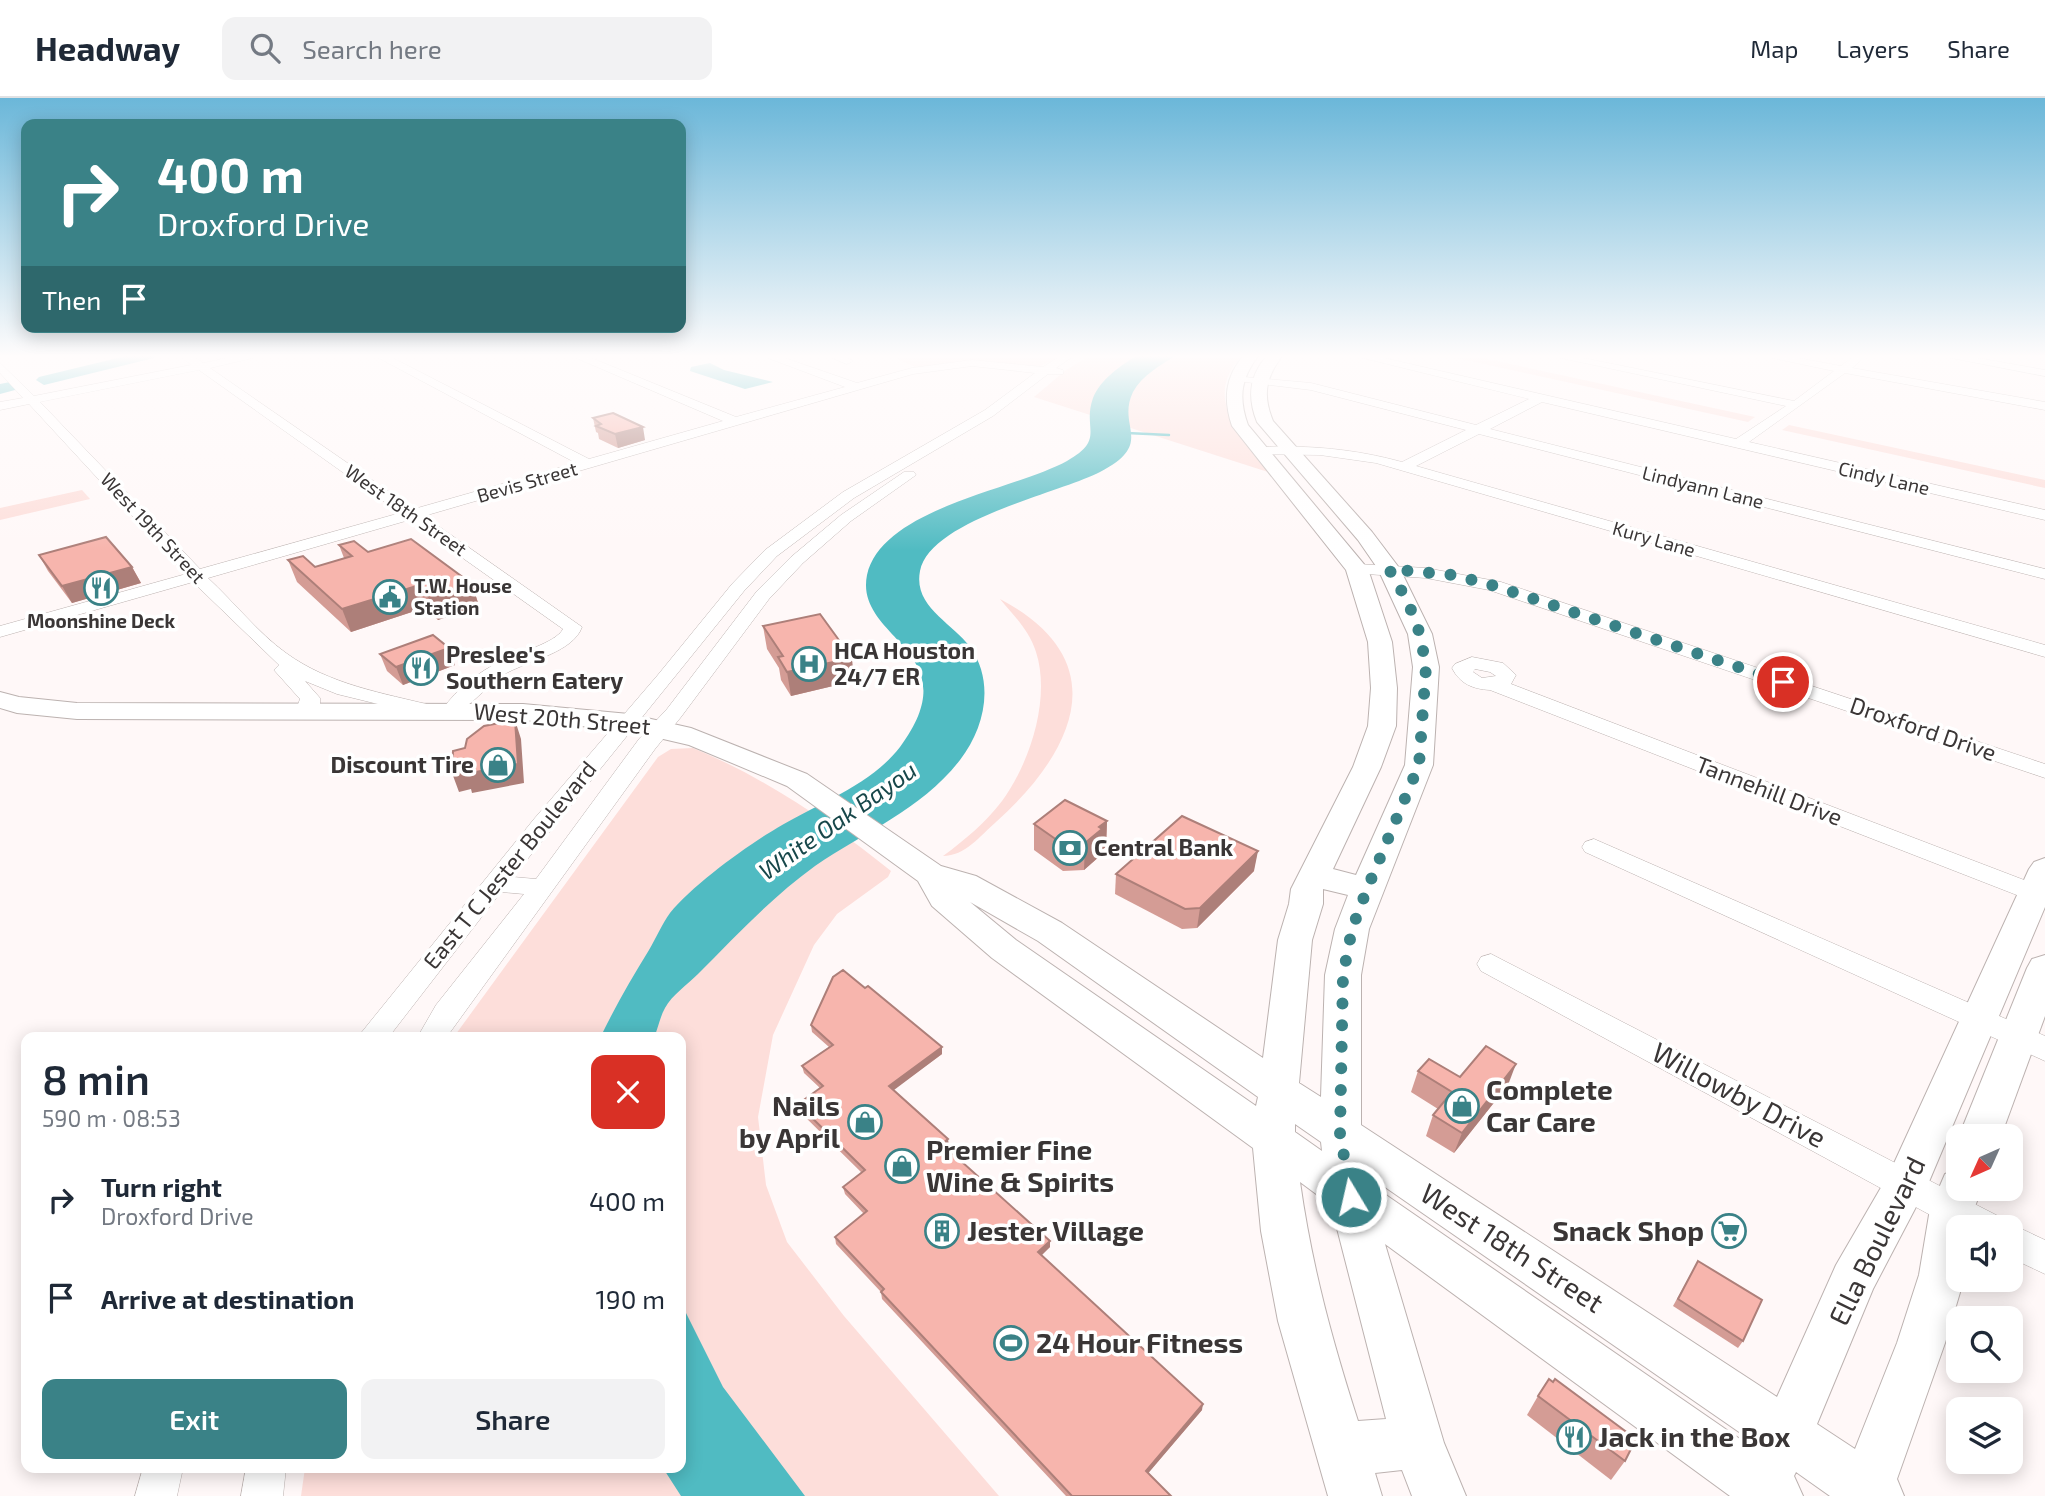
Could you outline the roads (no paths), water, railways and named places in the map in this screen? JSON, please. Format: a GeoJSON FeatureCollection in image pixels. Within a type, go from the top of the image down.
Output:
{"type":"FeatureCollection","features":[{"type":"Feature","properties":{"kind":"main road"},"geometry":{"type":"LineString","coordinates":[[1237,420],[1357,569],[1380,642],[1384,688],[1382,726],[1367,767],[1307,889],[1306,904],[1295,940],[1273,1140],[1284,1231],[1301,1321],[1347,1473],[1418,1443]]}},
{"type":"Feature","properties":{"kind":"main road"},"geometry":{"type":"LineString","coordinates":[[1264,420],[1365,536],[1389,569],[1408,602],[1420,634],[1426,667],[1419,765],[1352,929],[1343,975],[1340,1133],[1351,1197],[1418,1443],[1440,1496]]}},
{"type":"Feature","properties":{"kind":"main road"},"geometry":{"type":"LineString","coordinates":[[1384,688],[1423,696]]}},
{"type":"Feature","properties":{"kind":"main road","name":"West 20th Street"},"geometry":{"type":"LineString","coordinates":[[0,700],[17,705],[77,710],[306,710],[450,703],[578,703],[731,730],[789,765],[800,782]]}},
{"type":"Feature","properties":{"kind":"main road","name":"West 20th Street"},"geometry":{"type":"LineString","coordinates":[[450,703],[634,715]]}},
{"type":"Feature","properties":{"kind":"main road","name":"West 18th Street"},"geometry":{"type":"LineString","coordinates":[[800,782],[930,874],[964,884],[1050,932],[1278,1087],[1340,1133],[1787,1434],[1869,1494]]}},
{"type":"Feature","properties":{"kind":"main road","name":"West 18th Street"},"geometry":{"type":"LineString","coordinates":[[930,874],[944,898],[1004,949],[1766,1493]]}},
{"type":"Feature","properties":{"kind":"main road"},"geometry":{"type":"LineString","coordinates":[[1313,875],[1367,889]]}},
{"type":"Feature","properties":{"kind":"main road","name":"Ella Boulevard"},"geometry":{"type":"LineString","coordinates":[[1766,1493],[1787,1434],[1837,1324],[1853,1281],[1906,1184],[2042,886]]}},
{"type":"Feature","properties":{"kind":"main road"},"geometry":{"type":"LineString","coordinates":[[1987,1124],[2031,1043],[2045,968]]}},
{"type":"Feature","properties":{"kind":"main road"},"geometry":{"type":"LineString","coordinates":[[1869,1494],[1941,1275],[1966,1208]]}},
{"type":"Feature","properties":{"kind":"street","name":"West 19th Street"},"geometry":{"type":"LineString","coordinates":[[51,420],[197,576],[279,657],[312,677],[344,690],[450,703]]}},
{"type":"Feature","properties":{"kind":"street","name":"West 18th Street"},"geometry":{"type":"LineString","coordinates":[[277,420],[573,627],[572,634],[559,643],[498,669],[450,703]]}},
{"type":"Feature","properties":{"kind":"street"},"geometry":{"type":"LineString","coordinates":[[504,420],[588,464]]}},
{"type":"Feature","properties":{"kind":"street"},"geometry":{"type":"LineString","coordinates":[[732,420],[736,422]]}},
{"type":"Feature","properties":{"kind":"street","name":"Bevis Street"},"geometry":{"type":"LineString","coordinates":[[0,632],[742,420]]}},
{"type":"Feature","properties":{"kind":"street","name":"East T C Jester Boulevard"},"geometry":{"type":"LineString","coordinates":[[435,1032],[446,1013],[763,595],[797,560],[846,518],[986,420]]}},
{"type":"Feature","properties":{"kind":"street","name":"Lindyann Lane"},"geometry":{"type":"LineString","coordinates":[[1442,420],[2045,574]]}},
{"type":"Feature","properties":{"kind":"street"},"geometry":{"type":"LineString","coordinates":[[1404,467],[1495,420]]}},
{"type":"Feature","properties":{"kind":"street","name":"Cindy Lane"},"geometry":{"type":"LineString","coordinates":[[1636,420],[2045,515]]}},
{"type":"Feature","properties":{"kind":"street"},"geometry":{"type":"LineString","coordinates":[[1738,444],[1773,420]]}},
{"type":"Feature","properties":{"kind":"street","name":"East T C Jester Boulevard"},"geometry":{"type":"LineString","coordinates":[[376,1032],[722,604],[773,551],[869,481],[982,423]]}},
{"type":"Feature","properties":{"kind":"street","name":"Kury Lane"},"geometry":{"type":"LineString","coordinates":[[1260,451],[1345,452],[2045,650]]}},
{"type":"Feature","properties":{"kind":"street"},"geometry":{"type":"LineString","coordinates":[[869,481],[892,486]]}},
{"type":"Feature","properties":{"kind":"street"},"geometry":{"type":"LineString","coordinates":[[773,551],[797,560]]}},
{"type":"Feature","properties":{"kind":"street","name":"Droxford Drive"},"geometry":{"type":"LineString","coordinates":[[1357,569],[1454,575],[1495,586],[2045,771]]}},
{"type":"Feature","properties":{"kind":"street","name":"West 19th Street"},"geometry":{"type":"LineString","coordinates":[[279,657],[283,668],[310,698],[306,710]]}},
{"type":"Feature","properties":{"kind":"street","name":"Tannehill Drive"},"geometry":{"type":"LineString","coordinates":[[1493,684],[2042,886]]}},
{"type":"Feature","properties":{"kind":"street"},"geometry":{"type":"LineString","coordinates":[[1594,847],[2031,1043]]}},
{"type":"Feature","properties":{"kind":"street"},"geometry":{"type":"LineString","coordinates":[[496,883],[543,888]]}},
{"type":"Feature","properties":{"kind":"street","name":"Willowby Drive"},"geometry":{"type":"LineString","coordinates":[[1491,964],[1906,1184],[1966,1208]]}},
{"type":"Feature","properties":{"kind":"street"},"geometry":{"type":"LineString","coordinates":[[2023,1246],[2045,1258]]}},
{"type":"Feature","properties":{"kind":"street"},"geometry":{"type":"LineString","coordinates":[[156,1496],[162,1473]]}},
{"type":"Feature","properties":{"kind":"street"},"geometry":{"type":"LineString","coordinates":[[262,1496],[265,1473]]}},
{"type":"Feature","properties":{"kind":"water","name":"White Oak Bayou"},"geometry":{"type":"Polygon","coordinates":[[[1090,420],[1130,420],[1131,443],[1117,462],[1100,472],[998,511],[946,537],[929,553],[920,571],[922,595],[936,614],[970,647],[982,675],[984,705],[981,719],[976,734],[960,760],[945,777],[911,806],[815,866],[769,904],[668,1003],[656,1032],[603,1032],[664,922],[680,902],[750,845],[843,793],[874,772],[900,747],[919,714],[923,688],[918,667],[877,616],[868,597],[867,575],[878,552],[897,533],[923,517],[1067,461],[1086,446],[1091,433],[1090,420]]]}},
{"type":"Feature","properties":{"kind":"water"},"geometry":{"type":"Polygon","coordinates":[[[686,1313],[723,1387],[805,1496],[681,1496],[666,1473],[686,1473],[686,1313]]]}},
{"type":"Feature","properties":{"kind":"waterway"},"geometry":{"type":"LineString","coordinates":[[1127,433],[1169,435]]}},
{"type":"Feature","properties":{"kind":"place","name":"Moonshine Deck"},"geometry":{"type":"Point","coordinates":[101,588]}},
{"type":"Feature","properties":{"kind":"place","name":"T.W. House Station"},"geometry":{"type":"Point","coordinates":[390,597]}},
{"type":"Feature","properties":{"kind":"place","name":"HCA Houston 24/7 ER"},"geometry":{"type":"Point","coordinates":[809,664]}},
{"type":"Feature","properties":{"kind":"place","name":"Preslee's Southern Eatery"},"geometry":{"type":"Point","coordinates":[421,668]}},
{"type":"Feature","properties":{"kind":"place","name":"Discount Tire"},"geometry":{"type":"Point","coordinates":[498,765]}},
{"type":"Feature","properties":{"kind":"place","name":"Central Bank"},"geometry":{"type":"Point","coordinates":[1070,848]}},
{"type":"Feature","properties":{"kind":"place","name":"Complete Car Care"},"geometry":{"type":"Point","coordinates":[1462,1106]}},
{"type":"Feature","properties":{"kind":"place","name":"Nails by April"},"geometry":{"type":"Point","coordinates":[865,1122]}},
{"type":"Feature","properties":{"kind":"place","name":"Premier Fine Wine & Spirits"},"geometry":{"type":"Point","coordinates":[902,1166]}},
{"type":"Feature","properties":{"kind":"place","name":"Jester Village"},"geometry":{"type":"Point","coordinates":[942,1231]}},
{"type":"Feature","properties":{"kind":"place","name":"Snack Shop"},"geometry":{"type":"Point","coordinates":[1729,1231]}},
{"type":"Feature","properties":{"kind":"place","name":"24 Hour Fitness"},"geometry":{"type":"Point","coordinates":[1011,1343]}},
{"type":"Feature","properties":{"kind":"place","name":"Jack in the Box"},"geometry":{"type":"Point","coordinates":[1574,1437]}}]}
